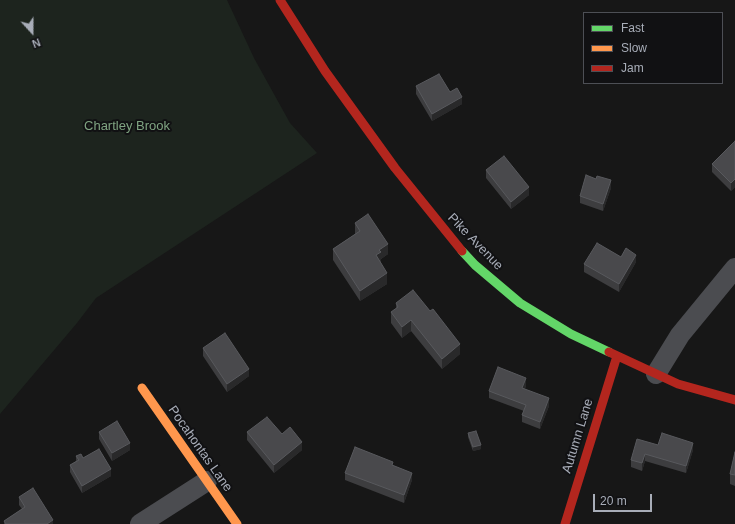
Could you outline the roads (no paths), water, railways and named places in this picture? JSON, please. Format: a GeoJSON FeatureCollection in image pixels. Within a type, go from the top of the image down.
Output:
{"type":"FeatureCollection","features":[{"type":"Feature","properties":{"kind":"street","name":"Pike Avenue"},"geometry":{"type":"LineString","coordinates":[[280,0],[325,71],[395,168],[441,226],[475,265],[520,303],[571,334],[678,384],[735,400]]}},
{"type":"Feature","properties":{"kind":"street"},"geometry":{"type":"LineString","coordinates":[[656,374],[676,341],[735,268]]}},
{"type":"Feature","properties":{"kind":"street","name":"Autumn Lane"},"geometry":{"type":"LineString","coordinates":[[565,524],[617,356]]}},
{"type":"Feature","properties":{"kind":"street","name":"Pocahontas Lane"},"geometry":{"type":"LineString","coordinates":[[142,388],[237,524]]}},
{"type":"Feature","properties":{"kind":"street"},"geometry":{"type":"LineString","coordinates":[[140,524],[207,482]]}},
{"type":"Feature","properties":{"kind":"park label","name":"Chartley Brook"},"geometry":{"type":"Point","coordinates":[127,126]}}]}
